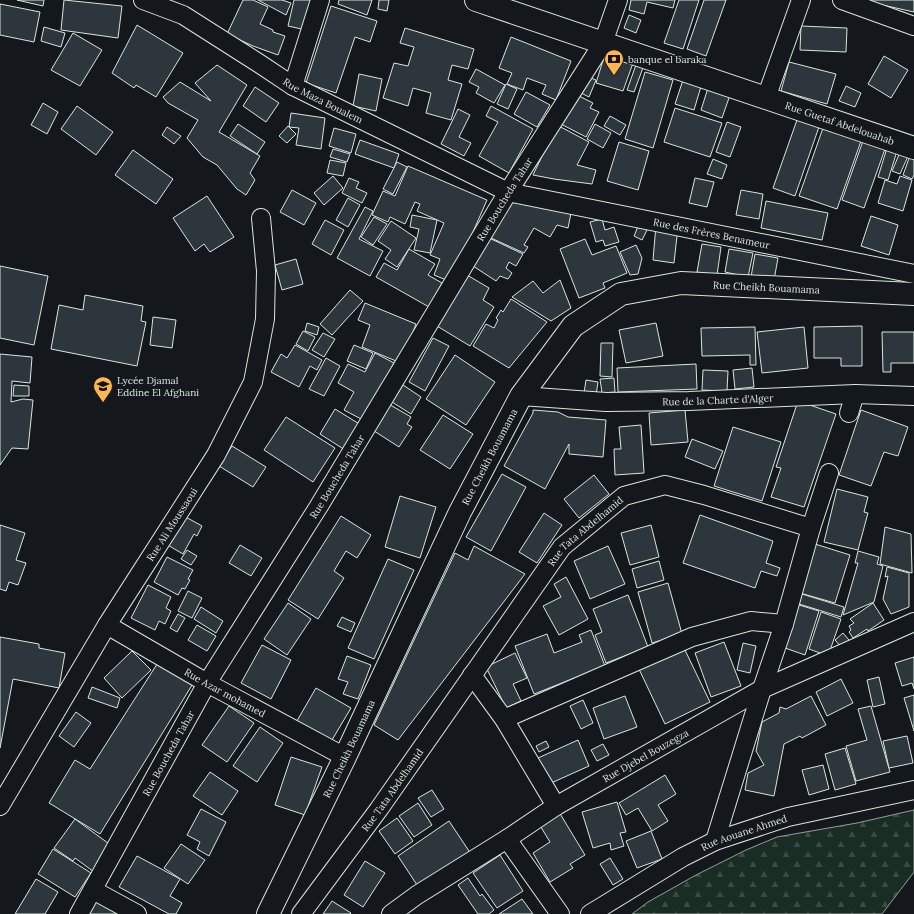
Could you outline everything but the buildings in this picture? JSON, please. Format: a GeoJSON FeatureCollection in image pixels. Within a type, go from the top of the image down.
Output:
{"type":"FeatureCollection","features":[{"type":"Feature","properties":{"kind":"street","name":"Rue Maza Boualem"},"geometry":{"type":"LineString","coordinates":[[143,0],[183,15],[294,86],[508,192]]}},
{"type":"Feature","properties":{"kind":"street"},"geometry":{"type":"LineString","coordinates":[[294,86],[320,0]]}},
{"type":"Feature","properties":{"kind":"street","name":"Rue Guetaf Abdelouahab"},"geometry":{"type":"LineString","coordinates":[[476,0],[914,148]]}},
{"type":"Feature","properties":{"kind":"street","name":"Rue Boucheda Tahar"},"geometry":{"type":"LineString","coordinates":[[79,914],[207,683],[319,506],[508,192],[603,43],[618,0]]}},
{"type":"Feature","properties":{"kind":"street"},"geometry":{"type":"LineString","coordinates":[[766,98],[802,0]]}},
{"type":"Feature","properties":{"kind":"street"},"geometry":{"type":"LineString","coordinates":[[842,0],[914,26]]}},
{"type":"Feature","properties":{"kind":"street","name":"Rue des Frères Benameur"},"geometry":{"type":"LineString","coordinates":[[508,192],[914,274]]}},
{"type":"Feature","properties":{"kind":"street","name":"Rue Ali Moussaoui"},"geometry":{"type":"LineString","coordinates":[[0,806],[107,624],[216,455],[253,382],[265,319],[266,271],[261,218]]}},
{"type":"Feature","properties":{"kind":"street","name":"Rue Cheikh Bouamama"},"geometry":{"type":"LineString","coordinates":[[268,914],[345,757],[460,512],[521,396],[573,326],[621,294],[681,283],[914,294]]}},
{"type":"Feature","properties":{"kind":"street"},"geometry":{"type":"LineString","coordinates":[[849,413],[855,394]]}},
{"type":"Feature","properties":{"kind":"street","name":"Rue de la Charte d'Alger"},"geometry":{"type":"LineString","coordinates":[[521,396],[606,402],[689,401],[855,394],[914,396]]}},
{"type":"Feature","properties":{"kind":"street"},"geometry":{"type":"LineString","coordinates":[[715,841],[762,689],[784,624],[811,528],[829,473]]}},
{"type":"Feature","properties":{"kind":"street","name":"Rue Tata Abdelhamid"},"geometry":{"type":"LineString","coordinates":[[301,914],[379,809],[562,547],[624,496],[665,485],[704,495],[811,528]]}},
{"type":"Feature","properties":{"kind":"street"},"geometry":{"type":"LineString","coordinates":[[504,718],[692,637],[751,621],[784,624]]}},
{"type":"Feature","properties":{"kind":"street","name":"Rue Djebel Bouzegza"},"geometry":{"type":"LineString","coordinates":[[391,914],[416,895],[507,839],[556,806],[762,689],[914,622]]}},
{"type":"Feature","properties":{"kind":"street","name":"Rue Azar mohamed"},"geometry":{"type":"LineString","coordinates":[[107,624],[207,683],[345,757]]}},
{"type":"Feature","properties":{"kind":"street"},"geometry":{"type":"LineString","coordinates":[[472,675],[504,718],[556,806]]}},
{"type":"Feature","properties":{"kind":"street","name":"Rue Aouane Ahmed"},"geometry":{"type":"LineString","coordinates":[[590,914],[683,857],[715,841],[788,817],[914,790]]}},
{"type":"Feature","properties":{"kind":"street"},"geometry":{"type":"LineString","coordinates":[[507,839],[560,914]]}},
{"type":"Feature","properties":{"kind":"street"},"geometry":{"type":"LineString","coordinates":[[93,890],[137,914]]}},
{"type":"Feature","properties":{"kind":"green space"},"geometry":{"type":"Polygon","coordinates":[[[914,810],[914,872],[882,914],[632,914],[648,902],[696,875],[746,850],[777,837],[857,823],[914,810]]]}},
{"type":"Feature","properties":{"kind":"place","name":"banque el baraka"},"geometry":{"type":"Point","coordinates":[614,76]}},
{"type":"Feature","properties":{"kind":"place","name":"Lycée Djamal Eddine El Afghani"},"geometry":{"type":"Point","coordinates":[103,403]}}]}
